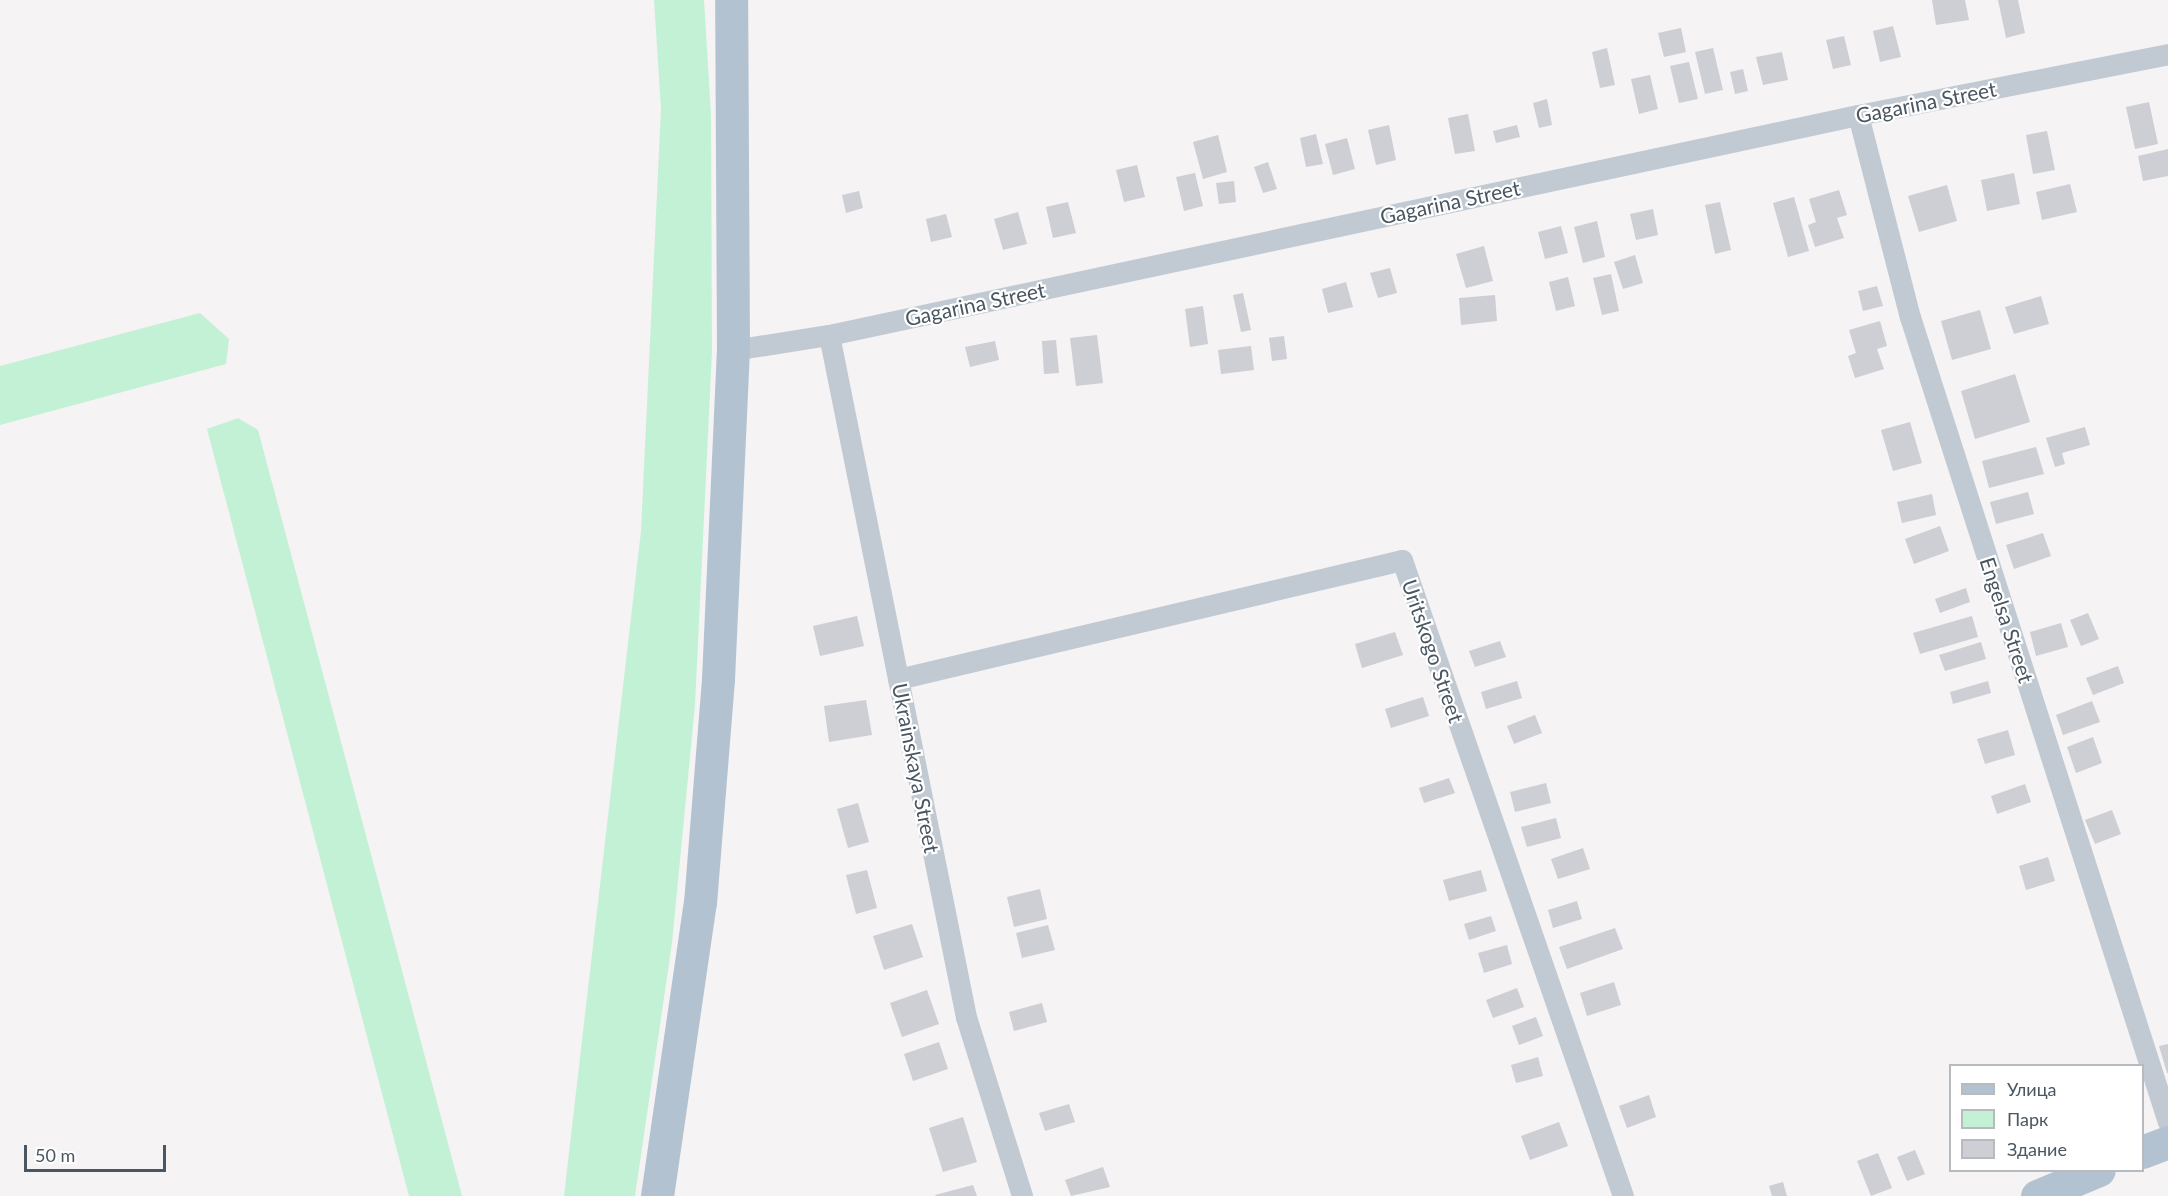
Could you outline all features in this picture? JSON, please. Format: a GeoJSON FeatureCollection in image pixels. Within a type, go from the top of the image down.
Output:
{"type":"FeatureCollection","features":[{"type":"Feature","properties":{"kind":"main road"},"geometry":{"type":"LineString","coordinates":[[657,1196],[700,903],[711,797],[733,350],[730,0]]}},
{"type":"Feature","properties":{"kind":"main road"},"geometry":{"type":"LineString","coordinates":[[2144,1151],[2168,1142]]}},
{"type":"Feature","properties":{"kind":"main road"},"geometry":{"type":"LineString","coordinates":[[2037,1196],[2094,1172]]}},
{"type":"Feature","properties":{"kind":"street","name":"Gagarina Street"},"geometry":{"type":"LineString","coordinates":[[733,350],[829,335],[1858,115],[2168,54]]}},
{"type":"Feature","properties":{"kind":"street","name":"Engelsa Street"},"geometry":{"type":"LineString","coordinates":[[1858,115],[1910,317],[2168,1122]]}},
{"type":"Feature","properties":{"kind":"street","name":"Ukrainskaya Street"},"geometry":{"type":"LineString","coordinates":[[829,335],[966,1017],[1022,1196]]}},
{"type":"Feature","properties":{"kind":"street","name":"Uritskogo Street"},"geometry":{"type":"LineString","coordinates":[[898,679],[1402,560],[1623,1196]]}},
{"type":"Feature","properties":{"kind":"green space"},"geometry":{"type":"Polygon","coordinates":[[[654,0],[704,0],[711,114],[712,351],[695,705],[672,943],[635,1196],[564,1196],[641,531],[661,109],[654,0]]]}},
{"type":"Feature","properties":{"kind":"green space"},"geometry":{"type":"Polygon","coordinates":[[[200,313],[229,339],[226,364],[0,425],[0,366],[200,313]]]}},
{"type":"Feature","properties":{"kind":"green space"},"geometry":{"type":"Polygon","coordinates":[[[238,418],[258,430],[462,1196],[409,1196],[207,429],[238,418]]]}},
{"type":"Feature","properties":{"kind":"building"},"geometry":{"type":"Polygon","coordinates":[[[1932,0],[1965,0],[1969,20],[1936,25],[1932,0]]]}},
{"type":"Feature","properties":{"kind":"building"},"geometry":{"type":"Polygon","coordinates":[[[1998,0],[2018,0],[2025,33],[2006,38],[1998,0]]]}},
{"type":"Feature","properties":{"kind":"building"},"geometry":{"type":"Polygon","coordinates":[[[1893,26],[1901,57],[1880,62],[1873,31],[1893,26]]]}},
{"type":"Feature","properties":{"kind":"building"},"geometry":{"type":"Polygon","coordinates":[[[1681,28],[1686,52],[1664,57],[1658,33],[1681,28]]]}},
{"type":"Feature","properties":{"kind":"building"},"geometry":{"type":"Polygon","coordinates":[[[1844,36],[1851,65],[1833,69],[1826,40],[1844,36]]]}},
{"type":"Feature","properties":{"kind":"building"},"geometry":{"type":"Polygon","coordinates":[[[1607,48],[1615,85],[1600,88],[1592,52],[1607,48]]]}},
{"type":"Feature","properties":{"kind":"building"},"geometry":{"type":"Polygon","coordinates":[[[1713,48],[1723,90],[1705,94],[1695,52],[1713,48]]]}},
{"type":"Feature","properties":{"kind":"building"},"geometry":{"type":"Polygon","coordinates":[[[1782,52],[1788,80],[1763,85],[1756,57],[1782,52]]]}},
{"type":"Feature","properties":{"kind":"building"},"geometry":{"type":"Polygon","coordinates":[[[1689,62],[1698,99],[1679,103],[1670,66],[1689,62]]]}},
{"type":"Feature","properties":{"kind":"building"},"geometry":{"type":"Polygon","coordinates":[[[1743,69],[1748,91],[1735,94],[1730,72],[1743,69]]]}},
{"type":"Feature","properties":{"kind":"building"},"geometry":{"type":"Polygon","coordinates":[[[1650,75],[1658,109],[1639,114],[1631,79],[1650,75]]]}},
{"type":"Feature","properties":{"kind":"building"},"geometry":{"type":"Polygon","coordinates":[[[1547,99],[1552,125],[1539,128],[1533,103],[1547,99]]]}},
{"type":"Feature","properties":{"kind":"building"},"geometry":{"type":"Polygon","coordinates":[[[2149,102],[2158,144],[2135,149],[2126,107],[2149,102]]]}},
{"type":"Feature","properties":{"kind":"building"},"geometry":{"type":"Polygon","coordinates":[[[1468,114],[1475,151],[1455,154],[1448,118],[1468,114]]]}},
{"type":"Feature","properties":{"kind":"building"},"geometry":{"type":"Polygon","coordinates":[[[1389,125],[1396,160],[1376,165],[1368,130],[1389,125]]]}},
{"type":"Feature","properties":{"kind":"building"},"geometry":{"type":"Polygon","coordinates":[[[1517,125],[1520,137],[1496,143],[1493,131],[1517,125]]]}},
{"type":"Feature","properties":{"kind":"building"},"geometry":{"type":"Polygon","coordinates":[[[2047,131],[2055,170],[2033,174],[2026,135],[2047,131]]]}},
{"type":"Feature","properties":{"kind":"building"},"geometry":{"type":"Polygon","coordinates":[[[1316,134],[1323,164],[1306,167],[1300,138],[1316,134]]]}},
{"type":"Feature","properties":{"kind":"building"},"geometry":{"type":"Polygon","coordinates":[[[1218,135],[1227,172],[1203,179],[1193,142],[1218,135]]]}},
{"type":"Feature","properties":{"kind":"building"},"geometry":{"type":"Polygon","coordinates":[[[1347,138],[1355,169],[1333,175],[1325,144],[1347,138]]]}},
{"type":"Feature","properties":{"kind":"building"},"geometry":{"type":"Polygon","coordinates":[[[2168,149],[2168,176],[2143,181],[2138,156],[2168,149]]]}},
{"type":"Feature","properties":{"kind":"building"},"geometry":{"type":"Polygon","coordinates":[[[1268,162],[1277,189],[1263,193],[1254,167],[1268,162]]]}},
{"type":"Feature","properties":{"kind":"building"},"geometry":{"type":"Polygon","coordinates":[[[1137,165],[1145,197],[1124,202],[1116,170],[1137,165]]]}},
{"type":"Feature","properties":{"kind":"building"},"geometry":{"type":"Polygon","coordinates":[[[1195,173],[1203,206],[1184,211],[1176,177],[1195,173]]]}},
{"type":"Feature","properties":{"kind":"building"},"geometry":{"type":"Polygon","coordinates":[[[2014,173],[2020,204],[1987,211],[1981,180],[2014,173]]]}},
{"type":"Feature","properties":{"kind":"building"},"geometry":{"type":"Polygon","coordinates":[[[1234,181],[1236,202],[1219,204],[1216,183],[1234,181]]]}},
{"type":"Feature","properties":{"kind":"building"},"geometry":{"type":"Polygon","coordinates":[[[2070,184],[2077,212],[2042,220],[2036,192],[2070,184]]]}},
{"type":"Feature","properties":{"kind":"building"},"geometry":{"type":"Polygon","coordinates":[[[1947,185],[1957,221],[1919,232],[1908,196],[1947,185]]]}},
{"type":"Feature","properties":{"kind":"building"},"geometry":{"type":"Polygon","coordinates":[[[1839,190],[1847,215],[1837,218],[1844,238],[1815,247],[1808,225],[1816,222],[1809,199],[1839,190]]]}},
{"type":"Feature","properties":{"kind":"building"},"geometry":{"type":"Polygon","coordinates":[[[859,191],[863,208],[846,213],[842,195],[859,191]]]}},
{"type":"Feature","properties":{"kind":"building"},"geometry":{"type":"Polygon","coordinates":[[[1794,197],[1809,251],[1788,257],[1773,203],[1794,197]]]}},
{"type":"Feature","properties":{"kind":"building"},"geometry":{"type":"Polygon","coordinates":[[[1068,202],[1076,233],[1053,238],[1046,207],[1068,202]]]}},
{"type":"Feature","properties":{"kind":"building"},"geometry":{"type":"Polygon","coordinates":[[[1720,202],[1731,250],[1715,254],[1705,205],[1720,202]]]}},
{"type":"Feature","properties":{"kind":"building"},"geometry":{"type":"Polygon","coordinates":[[[1653,209],[1658,235],[1636,240],[1630,214],[1653,209]]]}},
{"type":"Feature","properties":{"kind":"building"},"geometry":{"type":"Polygon","coordinates":[[[1018,212],[1027,244],[1003,250],[994,219],[1018,212]]]}},
{"type":"Feature","properties":{"kind":"building"},"geometry":{"type":"Polygon","coordinates":[[[946,214],[952,237],[931,242],[926,219],[946,214]]]}},
{"type":"Feature","properties":{"kind":"building"},"geometry":{"type":"Polygon","coordinates":[[[1597,221],[1605,257],[1583,263],[1574,227],[1597,221]]]}},
{"type":"Feature","properties":{"kind":"building"},"geometry":{"type":"Polygon","coordinates":[[[1561,226],[1568,253],[1545,259],[1538,232],[1561,226]]]}},
{"type":"Feature","properties":{"kind":"building"},"geometry":{"type":"Polygon","coordinates":[[[1484,246],[1493,281],[1466,288],[1456,254],[1484,246]]]}},
{"type":"Feature","properties":{"kind":"building"},"geometry":{"type":"Polygon","coordinates":[[[1635,255],[1643,283],[1623,289],[1614,262],[1635,255]]]}},
{"type":"Feature","properties":{"kind":"building"},"geometry":{"type":"Polygon","coordinates":[[[1390,268],[1397,293],[1378,298],[1370,273],[1390,268]]]}},
{"type":"Feature","properties":{"kind":"building"},"geometry":{"type":"Polygon","coordinates":[[[1611,274],[1619,311],[1602,315],[1593,278],[1611,274]]]}},
{"type":"Feature","properties":{"kind":"building"},"geometry":{"type":"Polygon","coordinates":[[[1568,277],[1575,306],[1556,311],[1549,282],[1568,277]]]}},
{"type":"Feature","properties":{"kind":"building"},"geometry":{"type":"Polygon","coordinates":[[[1346,282],[1353,307],[1328,313],[1322,289],[1346,282]]]}},
{"type":"Feature","properties":{"kind":"building"},"geometry":{"type":"Polygon","coordinates":[[[1877,286],[1883,306],[1863,311],[1858,291],[1877,286]]]}},
{"type":"Feature","properties":{"kind":"building"},"geometry":{"type":"Polygon","coordinates":[[[1243,293],[1251,330],[1241,332],[1233,295],[1243,293]]]}},
{"type":"Feature","properties":{"kind":"building"},"geometry":{"type":"Polygon","coordinates":[[[1495,295],[1497,321],[1461,325],[1459,298],[1495,295]]]}},
{"type":"Feature","properties":{"kind":"building"},"geometry":{"type":"Polygon","coordinates":[[[2041,296],[2049,324],[2014,334],[2005,307],[2041,296]]]}},
{"type":"Feature","properties":{"kind":"building"},"geometry":{"type":"Polygon","coordinates":[[[1203,306],[1208,344],[1190,347],[1185,309],[1203,306]]]}},
{"type":"Feature","properties":{"kind":"building"},"geometry":{"type":"Polygon","coordinates":[[[1980,310],[1991,349],[1952,360],[1941,321],[1980,310]]]}},
{"type":"Feature","properties":{"kind":"building"},"geometry":{"type":"Polygon","coordinates":[[[1880,321],[1887,346],[1877,349],[1884,369],[1855,378],[1848,356],[1856,353],[1849,330],[1880,321]]]}},
{"type":"Feature","properties":{"kind":"building"},"geometry":{"type":"Polygon","coordinates":[[[1097,335],[1103,383],[1076,386],[1070,338],[1097,335]]]}},
{"type":"Feature","properties":{"kind":"building"},"geometry":{"type":"Polygon","coordinates":[[[1284,336],[1287,359],[1272,361],[1269,338],[1284,336]]]}},
{"type":"Feature","properties":{"kind":"building"},"geometry":{"type":"Polygon","coordinates":[[[1056,340],[1059,373],[1044,374],[1042,341],[1056,340]]]}},
{"type":"Feature","properties":{"kind":"building"},"geometry":{"type":"Polygon","coordinates":[[[995,341],[999,360],[970,367],[965,347],[995,341]]]}},
{"type":"Feature","properties":{"kind":"building"},"geometry":{"type":"Polygon","coordinates":[[[1251,346],[1254,370],[1221,374],[1218,350],[1251,346]]]}},
{"type":"Feature","properties":{"kind":"building"},"geometry":{"type":"Polygon","coordinates":[[[2015,374],[2030,422],[1975,439],[1961,391],[2015,374]]]}},
{"type":"Feature","properties":{"kind":"building"},"geometry":{"type":"Polygon","coordinates":[[[1910,422],[1922,463],[1893,471],[1881,430],[1910,422]]]}},
{"type":"Feature","properties":{"kind":"building"},"geometry":{"type":"Polygon","coordinates":[[[2085,427],[2090,445],[2062,453],[2065,464],[2055,467],[2046,438],[2085,427]]]}},
{"type":"Feature","properties":{"kind":"building"},"geometry":{"type":"Polygon","coordinates":[[[2036,447],[2044,474],[1989,488],[1982,461],[2036,447]]]}},
{"type":"Feature","properties":{"kind":"building"},"geometry":{"type":"Polygon","coordinates":[[[2028,492],[2034,514],[1996,524],[1990,502],[2028,492]]]}},
{"type":"Feature","properties":{"kind":"building"},"geometry":{"type":"Polygon","coordinates":[[[1932,494],[1936,515],[1902,523],[1897,502],[1932,494]]]}},
{"type":"Feature","properties":{"kind":"building"},"geometry":{"type":"Polygon","coordinates":[[[1940,526],[1949,551],[1914,564],[1905,539],[1940,526]]]}},
{"type":"Feature","properties":{"kind":"building"},"geometry":{"type":"Polygon","coordinates":[[[2043,533],[2051,556],[2014,569],[2006,545],[2043,533]]]}},
{"type":"Feature","properties":{"kind":"building"},"geometry":{"type":"Polygon","coordinates":[[[1966,588],[1970,602],[1940,613],[1935,599],[1966,588]]]}},
{"type":"Feature","properties":{"kind":"building"},"geometry":{"type":"Polygon","coordinates":[[[2088,613],[2099,639],[2081,646],[2070,620],[2088,613]]]}},
{"type":"Feature","properties":{"kind":"building"},"geometry":{"type":"Polygon","coordinates":[[[857,616],[864,646],[820,656],[813,626],[857,616]]]}},
{"type":"Feature","properties":{"kind":"building"},"geometry":{"type":"Polygon","coordinates":[[[1972,616],[1978,637],[1920,654],[1913,633],[1972,616]]]}},
{"type":"Feature","properties":{"kind":"building"},"geometry":{"type":"Polygon","coordinates":[[[2061,623],[2068,647],[2036,656],[2030,632],[2061,623]]]}},
{"type":"Feature","properties":{"kind":"building"},"geometry":{"type":"Polygon","coordinates":[[[1395,632],[1403,655],[1362,668],[1355,644],[1395,632]]]}},
{"type":"Feature","properties":{"kind":"building"},"geometry":{"type":"Polygon","coordinates":[[[1500,641],[1506,657],[1475,667],[1469,651],[1500,641]]]}},
{"type":"Feature","properties":{"kind":"building"},"geometry":{"type":"Polygon","coordinates":[[[1981,642],[1986,659],[1945,671],[1939,655],[1981,642]]]}},
{"type":"Feature","properties":{"kind":"building"},"geometry":{"type":"Polygon","coordinates":[[[2118,666],[2124,683],[2093,695],[2086,678],[2118,666]]]}},
{"type":"Feature","properties":{"kind":"building"},"geometry":{"type":"Polygon","coordinates":[[[1517,681],[1522,698],[1486,709],[1481,692],[1517,681]]]}},
{"type":"Feature","properties":{"kind":"building"},"geometry":{"type":"Polygon","coordinates":[[[1988,681],[1991,693],[1953,704],[1950,692],[1988,681]]]}},
{"type":"Feature","properties":{"kind":"building"},"geometry":{"type":"Polygon","coordinates":[[[1423,697],[1429,716],[1391,728],[1385,709],[1423,697]]]}},
{"type":"Feature","properties":{"kind":"building"},"geometry":{"type":"Polygon","coordinates":[[[866,700],[872,735],[829,742],[824,706],[866,700]]]}},
{"type":"Feature","properties":{"kind":"building"},"geometry":{"type":"Polygon","coordinates":[[[2092,701],[2100,722],[2063,735],[2056,715],[2092,701]]]}},
{"type":"Feature","properties":{"kind":"building"},"geometry":{"type":"Polygon","coordinates":[[[1535,715],[1542,733],[1514,744],[1507,726],[1535,715]]]}},
{"type":"Feature","properties":{"kind":"building"},"geometry":{"type":"Polygon","coordinates":[[[2008,730],[2015,755],[1985,764],[1977,739],[2008,730]]]}},
{"type":"Feature","properties":{"kind":"building"},"geometry":{"type":"Polygon","coordinates":[[[2093,737],[2102,763],[2076,773],[2067,747],[2093,737]]]}},
{"type":"Feature","properties":{"kind":"building"},"geometry":{"type":"Polygon","coordinates":[[[1449,778],[1455,793],[1424,803],[1419,788],[1449,778]]]}},
{"type":"Feature","properties":{"kind":"building"},"geometry":{"type":"Polygon","coordinates":[[[1546,783],[1551,803],[1515,812],[1510,792],[1546,783]]]}},
{"type":"Feature","properties":{"kind":"building"},"geometry":{"type":"Polygon","coordinates":[[[2025,784],[2031,802],[1997,814],[1991,796],[2025,784]]]}},
{"type":"Feature","properties":{"kind":"building"},"geometry":{"type":"Polygon","coordinates":[[[858,803],[869,842],[848,848],[837,809],[858,803]]]}},
{"type":"Feature","properties":{"kind":"building"},"geometry":{"type":"Polygon","coordinates":[[[2112,810],[2121,834],[2095,844],[2085,820],[2112,810]]]}},
{"type":"Feature","properties":{"kind":"building"},"geometry":{"type":"Polygon","coordinates":[[[1556,818],[1561,838],[1527,847],[1521,827],[1556,818]]]}},
{"type":"Feature","properties":{"kind":"building"},"geometry":{"type":"Polygon","coordinates":[[[1583,848],[1590,869],[1558,879],[1551,859],[1583,848]]]}},
{"type":"Feature","properties":{"kind":"building"},"geometry":{"type":"Polygon","coordinates":[[[2048,857],[2055,881],[2026,890],[2019,866],[2048,857]]]}},
{"type":"Feature","properties":{"kind":"building"},"geometry":{"type":"Polygon","coordinates":[[[867,870],[877,908],[856,914],[846,875],[867,870]]]}},
{"type":"Feature","properties":{"kind":"building"},"geometry":{"type":"Polygon","coordinates":[[[1481,870],[1487,891],[1449,901],[1443,880],[1481,870]]]}},
{"type":"Feature","properties":{"kind":"building"},"geometry":{"type":"Polygon","coordinates":[[[1040,889],[1047,919],[1014,927],[1007,897],[1040,889]]]}},
{"type":"Feature","properties":{"kind":"building"},"geometry":{"type":"Polygon","coordinates":[[[1577,901],[1582,919],[1553,928],[1548,910],[1577,901]]]}},
{"type":"Feature","properties":{"kind":"building"},"geometry":{"type":"Polygon","coordinates":[[[1491,916],[1496,931],[1469,940],[1464,924],[1491,916]]]}},
{"type":"Feature","properties":{"kind":"building"},"geometry":{"type":"Polygon","coordinates":[[[912,924],[923,957],[884,970],[873,936],[912,924]]]}},
{"type":"Feature","properties":{"kind":"building"},"geometry":{"type":"Polygon","coordinates":[[[1048,925],[1055,950],[1022,958],[1016,933],[1048,925]]]}},
{"type":"Feature","properties":{"kind":"building"},"geometry":{"type":"Polygon","coordinates":[[[1615,928],[1623,949],[1567,969],[1559,947],[1615,928]]]}},
{"type":"Feature","properties":{"kind":"building"},"geometry":{"type":"Polygon","coordinates":[[[1507,945],[1512,964],[1484,973],[1478,953],[1507,945]]]}},
{"type":"Feature","properties":{"kind":"building"},"geometry":{"type":"Polygon","coordinates":[[[1614,982],[1621,1005],[1587,1016],[1580,993],[1614,982]]]}},
{"type":"Feature","properties":{"kind":"building"},"geometry":{"type":"Polygon","coordinates":[[[1517,988],[1524,1007],[1493,1018],[1486,1000],[1517,988]]]}},
{"type":"Feature","properties":{"kind":"building"},"geometry":{"type":"Polygon","coordinates":[[[927,990],[939,1024],[902,1037],[890,1003],[927,990]]]}},
{"type":"Feature","properties":{"kind":"building"},"geometry":{"type":"Polygon","coordinates":[[[1042,1003],[1047,1022],[1014,1031],[1009,1012],[1042,1003]]]}},
{"type":"Feature","properties":{"kind":"building"},"geometry":{"type":"Polygon","coordinates":[[[1536,1017],[1543,1036],[1519,1045],[1512,1026],[1536,1017]]]}},
{"type":"Feature","properties":{"kind":"building"},"geometry":{"type":"Polygon","coordinates":[[[939,1042],[948,1069],[913,1081],[904,1054],[939,1042]]]}},
{"type":"Feature","properties":{"kind":"building"},"geometry":{"type":"Polygon","coordinates":[[[2168,1044],[2168,1073],[2167,1073],[2159,1046],[2168,1044]]]}},
{"type":"Feature","properties":{"kind":"building"},"geometry":{"type":"Polygon","coordinates":[[[1538,1057],[1543,1076],[1516,1083],[1511,1065],[1538,1057]]]}},
{"type":"Feature","properties":{"kind":"building"},"geometry":{"type":"Polygon","coordinates":[[[1649,1095],[1656,1117],[1627,1128],[1619,1106],[1649,1095]]]}},
{"type":"Feature","properties":{"kind":"building"},"geometry":{"type":"Polygon","coordinates":[[[1069,1104],[1075,1122],[1045,1131],[1039,1113],[1069,1104]]]}},
{"type":"Feature","properties":{"kind":"building"},"geometry":{"type":"Polygon","coordinates":[[[963,1117],[977,1162],[943,1172],[929,1128],[963,1117]]]}},
{"type":"Feature","properties":{"kind":"building"},"geometry":{"type":"Polygon","coordinates":[[[1559,1122],[1568,1146],[1530,1160],[1521,1136],[1559,1122]]]}},
{"type":"Feature","properties":{"kind":"building"},"geometry":{"type":"Polygon","coordinates":[[[1915,1150],[1925,1174],[1907,1181],[1897,1157],[1915,1150]]]}},
{"type":"Feature","properties":{"kind":"building"},"geometry":{"type":"Polygon","coordinates":[[[1878,1153],[1892,1188],[1871,1196],[1857,1161],[1878,1153]]]}},
{"type":"Feature","properties":{"kind":"building"},"geometry":{"type":"Polygon","coordinates":[[[1103,1167],[1110,1187],[1071,1196],[1065,1180],[1103,1167]]]}},
{"type":"Feature","properties":{"kind":"building"},"geometry":{"type":"Polygon","coordinates":[[[1783,1182],[1787,1196],[1772,1196],[1769,1186],[1783,1182]]]}},
{"type":"Feature","properties":{"kind":"building"},"geometry":{"type":"Polygon","coordinates":[[[973,1185],[977,1196],[935,1195],[973,1185]]]}}]}
